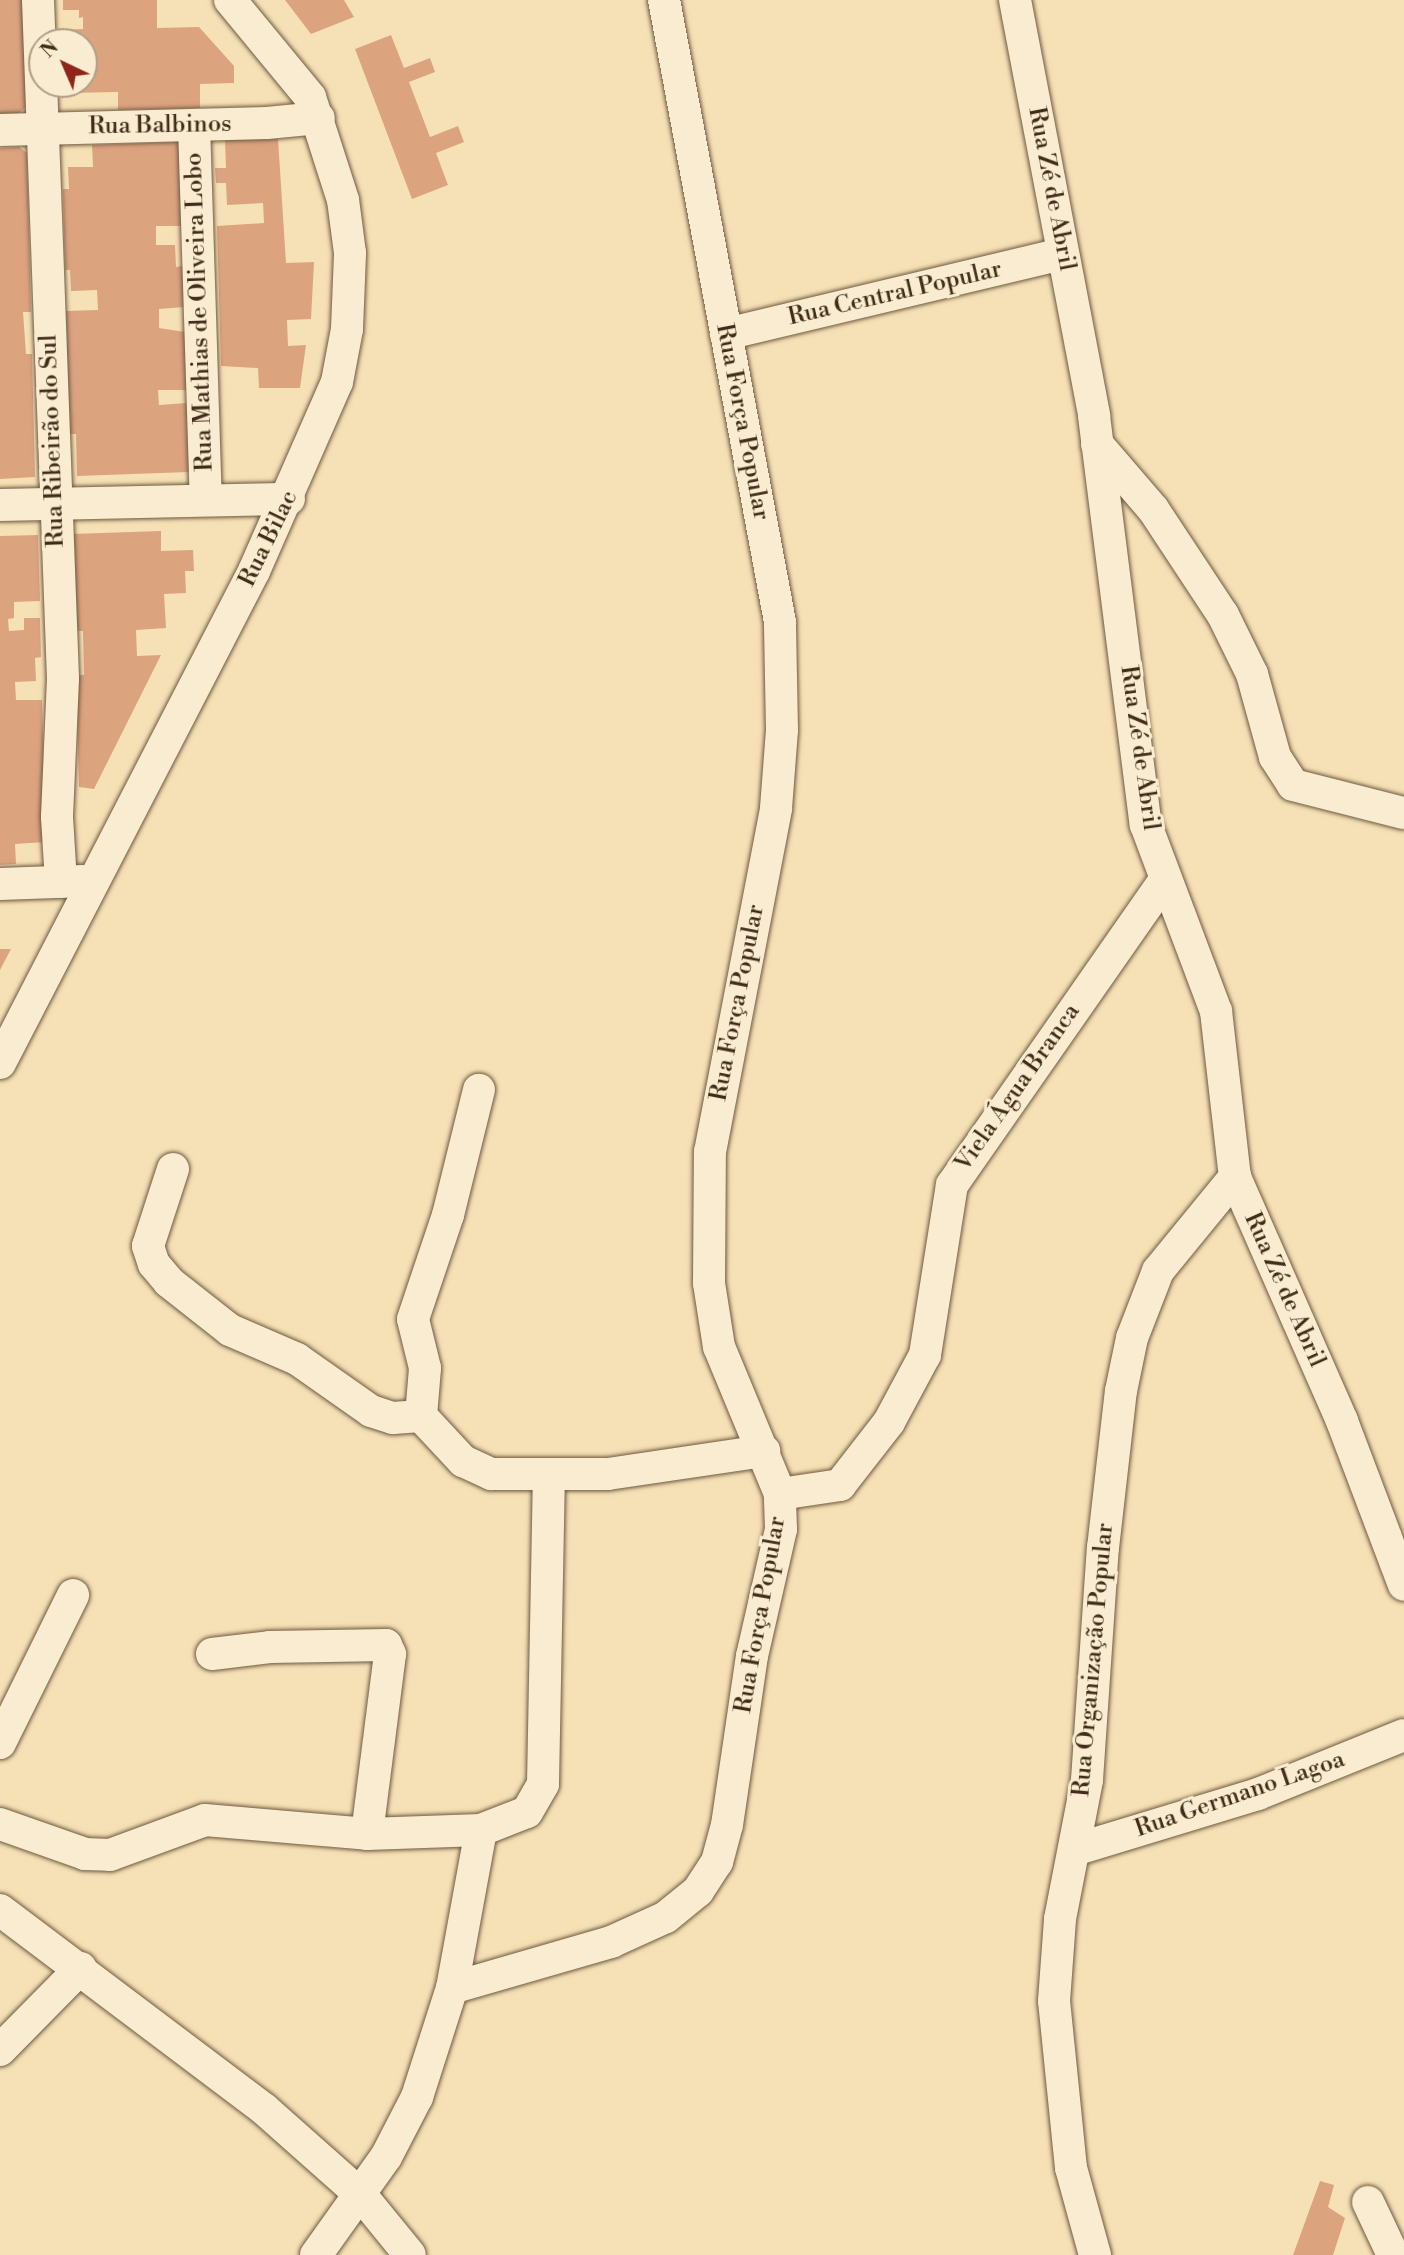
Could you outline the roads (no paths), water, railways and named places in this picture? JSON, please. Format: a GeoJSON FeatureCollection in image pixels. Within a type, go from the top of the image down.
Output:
{"type":"FeatureCollection","features":[{"type":"Feature","properties":{"kind":"street","name":"Rua Ribeirão do Sul"},"geometry":{"type":"LineString","coordinates":[[38,0],[62,678],[57,817],[61,882]]}},
{"type":"Feature","properties":{"kind":"street","name":"Rua Bilac"},"geometry":{"type":"LineString","coordinates":[[0,1063],[289,499],[337,382],[347,329],[351,253],[343,200],[319,118],[302,87],[230,0]]}},
{"type":"Feature","properties":{"kind":"street","name":"Rua Força Popular"},"geometry":{"type":"LineString","coordinates":[[452,1988],[611,1942],[666,1917],[698,1891],[717,1862],[727,1825],[752,1656],[781,1530],[780,1494],[764,1451],[735,1394],[719,1348],[709,1283],[710,1152],[776,808],[782,730],[780,622],[664,0]]}},
{"type":"Feature","properties":{"kind":"street","name":"Rua Zé de Abril"},"geometry":{"type":"LineString","coordinates":[[1015,0],[1097,444],[1146,825],[1164,881],[1216,1011],[1228,1084],[1235,1177],[1342,1421],[1404,1585]]}},
{"type":"Feature","properties":{"kind":"street","name":"Rua Balbinos"},"geometry":{"type":"LineString","coordinates":[[0,130],[194,125],[319,118]]}},
{"type":"Feature","properties":{"kind":"street","name":"Rua Mathias de Oliveira Lobo"},"geometry":{"type":"LineString","coordinates":[[194,125],[206,499]]}},
{"type":"Feature","properties":{"kind":"street","name":"Rua Central Popular"},"geometry":{"type":"LineString","coordinates":[[726,334],[1063,254]]}},
{"type":"Feature","properties":{"kind":"street"},"geometry":{"type":"LineString","coordinates":[[1097,444],[1153,509],[1223,615],[1252,674],[1275,757],[1293,785],[1404,813]]}},
{"type":"Feature","properties":{"kind":"street"},"geometry":{"type":"LineString","coordinates":[[0,505],[289,499]]}},
{"type":"Feature","properties":{"kind":"street"},"geometry":{"type":"LineString","coordinates":[[0,884],[95,880]]}},
{"type":"Feature","properties":{"kind":"street","name":"Viela Água Branca"},"geometry":{"type":"LineString","coordinates":[[780,1494],[840,1485],[890,1422],[925,1355],[951,1185],[1164,881]]}},
{"type":"Feature","properties":{"kind":"street"},"geometry":{"type":"LineString","coordinates":[[479,1090],[448,1215],[413,1319],[425,1368],[421,1416],[463,1461],[491,1474],[608,1474],[764,1451]]}},
{"type":"Feature","properties":{"kind":"street"},"geometry":{"type":"LineString","coordinates":[[173,1169],[148,1245],[154,1264],[169,1282],[230,1330],[297,1359],[371,1410],[393,1418],[421,1416]]}},
{"type":"Feature","properties":{"kind":"street","name":"Rua Organização Popular"},"geometry":{"type":"LineString","coordinates":[[1095,2255],[1071,2168],[1054,2001],[1060,1919],[1087,1780],[1103,1548],[1132,1338],[1158,1271],[1235,1177]]}},
{"type":"Feature","properties":{"kind":"street"},"geometry":{"type":"LineString","coordinates":[[0,1824],[98,1854],[110,1854],[205,1820],[367,1834],[481,1830],[527,1812],[543,1784],[549,1474]]}},
{"type":"Feature","properties":{"kind":"street"},"geometry":{"type":"LineString","coordinates":[[0,1743],[73,1595]]}},
{"type":"Feature","properties":{"kind":"street"},"geometry":{"type":"LineString","coordinates":[[212,1654],[270,1647],[386,1645],[390,1654],[367,1834]]}},
{"type":"Feature","properties":{"kind":"street","name":"Rua Germano Lagoa"},"geometry":{"type":"LineString","coordinates":[[1074,1850],[1258,1794],[1404,1735]]}},
{"type":"Feature","properties":{"kind":"street"},"geometry":{"type":"LineString","coordinates":[[316,2255],[360,2195],[417,2097],[452,1988],[481,1830]]}},
{"type":"Feature","properties":{"kind":"street"},"geometry":{"type":"LineString","coordinates":[[0,1910],[81,1968],[264,2109],[360,2195],[410,2255]]}},
{"type":"Feature","properties":{"kind":"street"},"geometry":{"type":"LineString","coordinates":[[0,2050],[81,1968]]}},
{"type":"Feature","properties":{"kind":"street"},"geometry":{"type":"LineString","coordinates":[[1368,2202],[1393,2255]]}}]}
